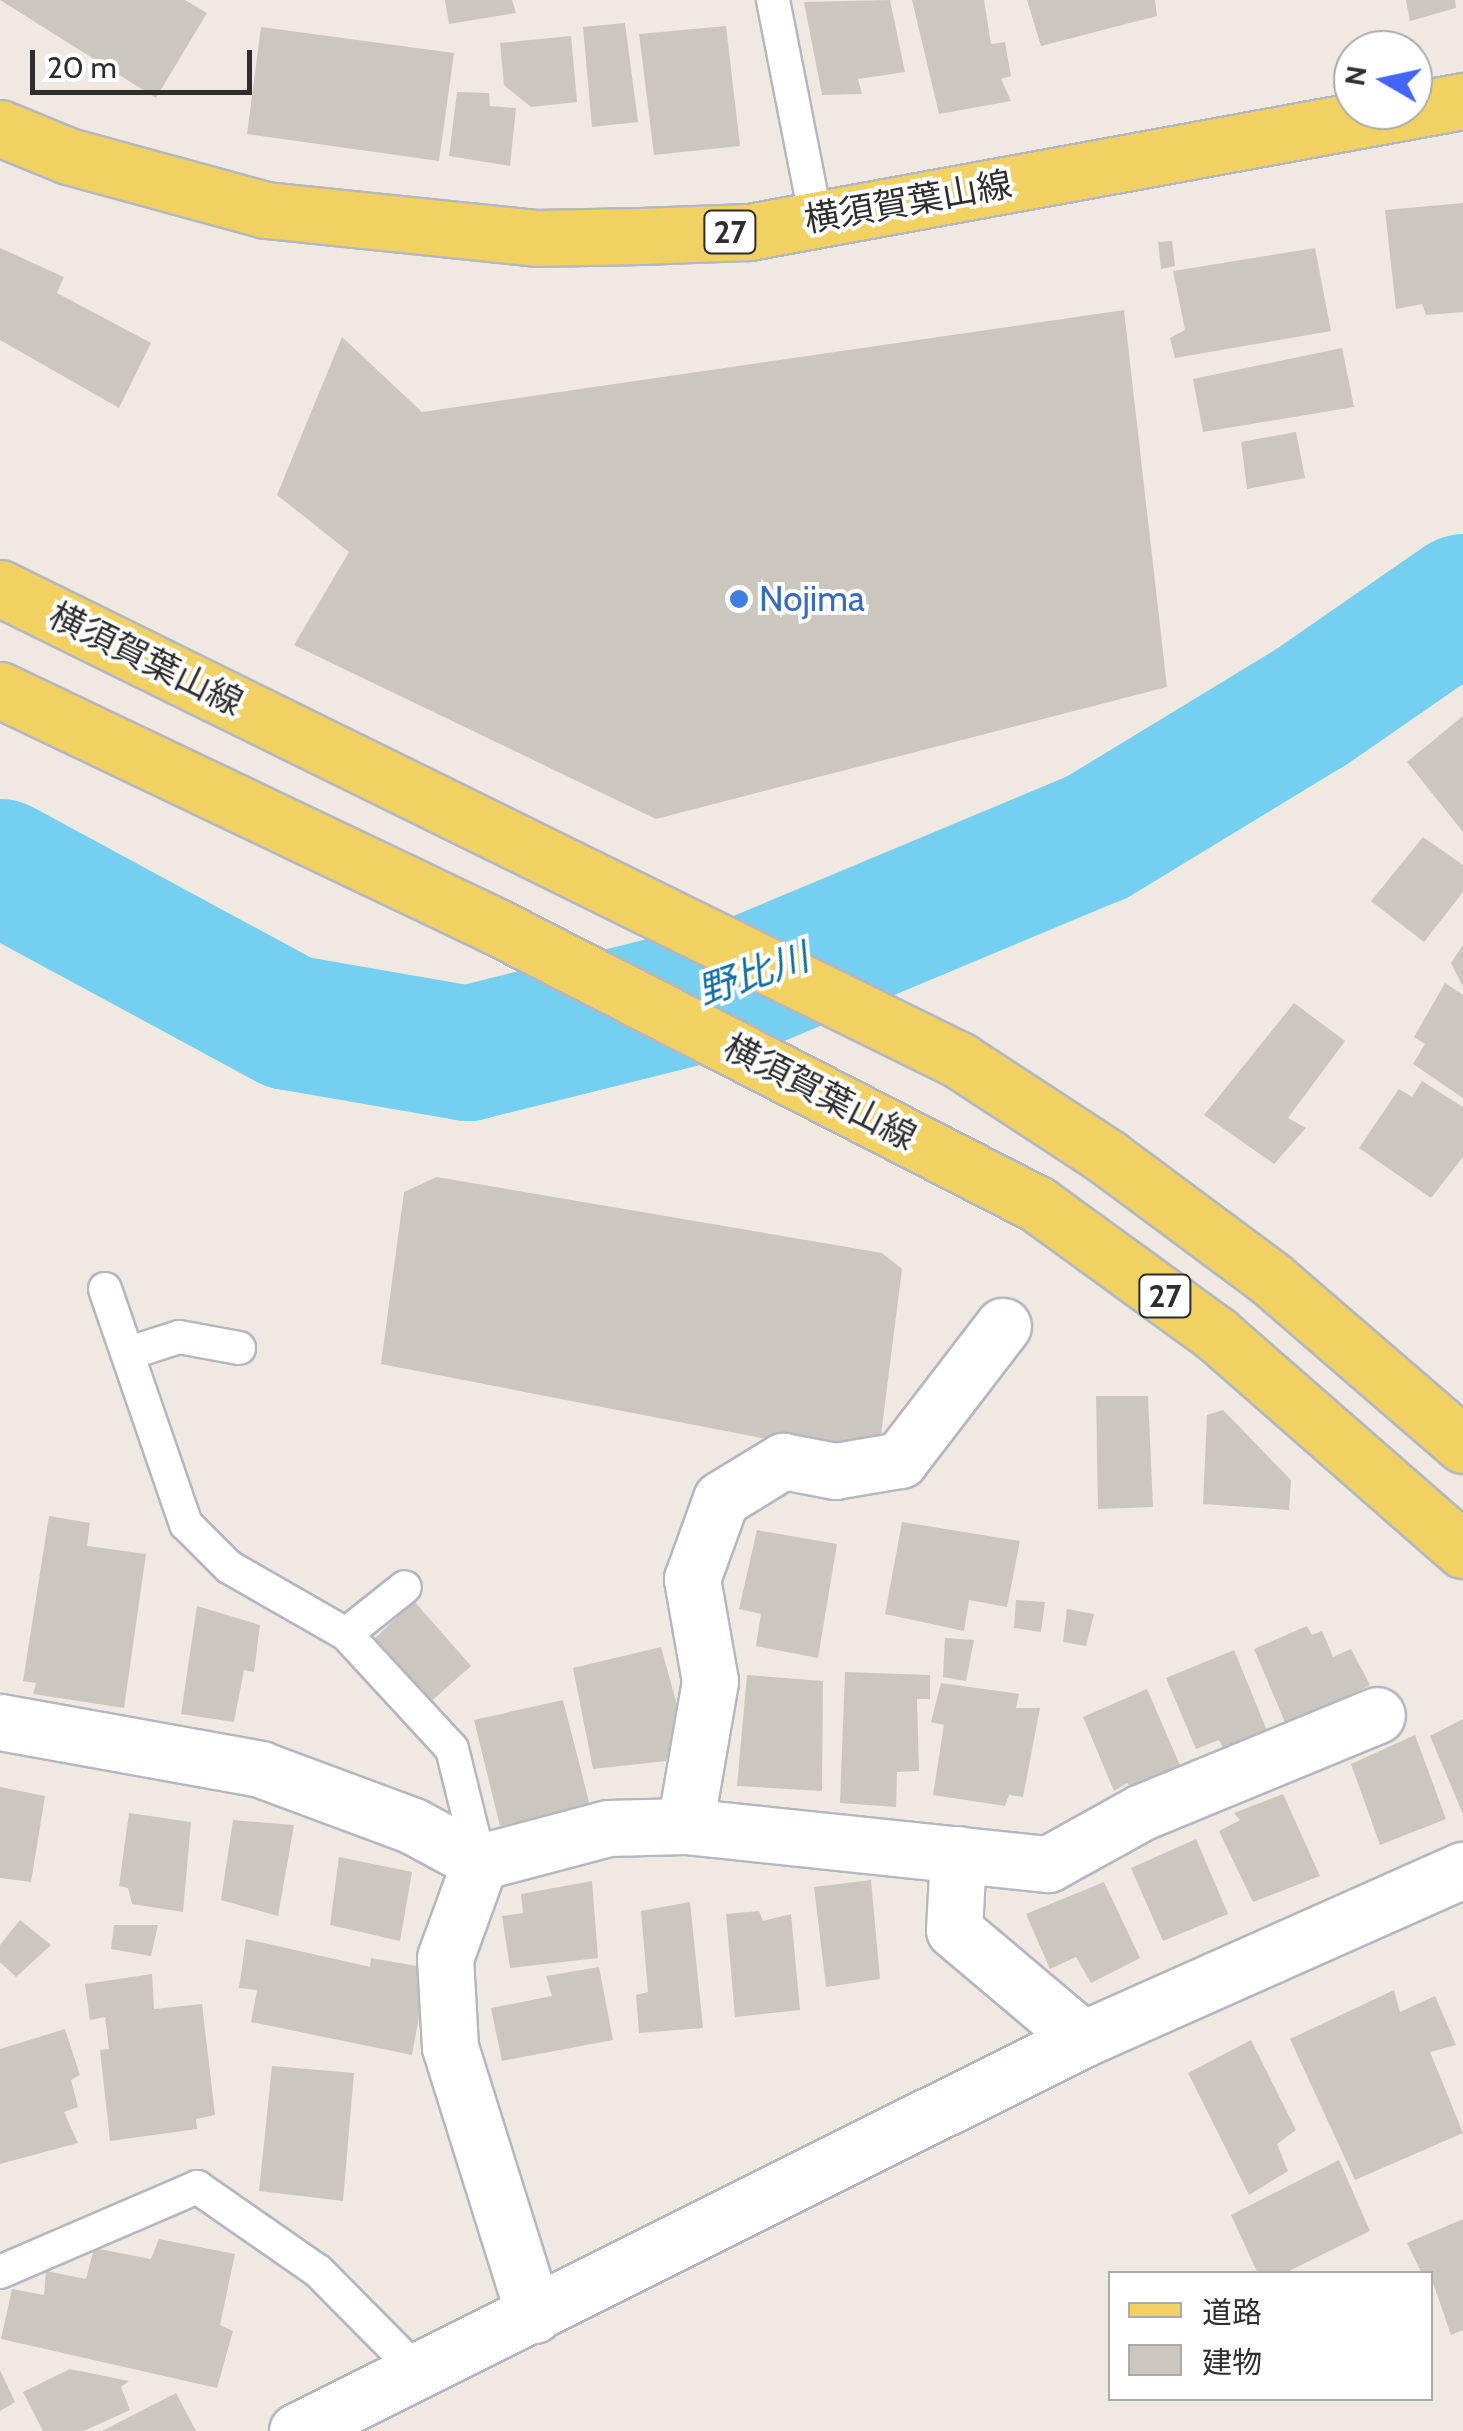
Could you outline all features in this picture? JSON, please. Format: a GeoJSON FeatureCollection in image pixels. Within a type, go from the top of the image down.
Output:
{"type":"FeatureCollection","features":[{"type":"Feature","properties":{"kind":"main road","name":"横須賀葉山線"},"geometry":{"type":"LineString","coordinates":[[0,128],[68,156],[250,206],[391,227],[606,237],[748,232],[1463,102]]}},
{"type":"Feature","properties":{"kind":"main road","name":"横須賀葉山線"},"geometry":{"type":"LineString","coordinates":[[0,588],[959,1060],[1107,1156],[1271,1280],[1463,1445]]}},
{"type":"Feature","properties":{"kind":"main road","name":"横須賀葉山線"},"geometry":{"type":"LineString","coordinates":[[0,690],[496,927],[1037,1204],[1216,1334],[1463,1550]]}},
{"type":"Feature","properties":{"kind":"street"},"geometry":{"type":"LineString","coordinates":[[684,1826],[710,1681],[692,1578],[721,1498],[782,1461],[835,1471],[900,1460],[1002,1326]]}},
{"type":"Feature","properties":{"kind":"street"},"geometry":{"type":"LineString","coordinates":[[0,1722],[260,1769],[413,1826],[480,1862],[608,1828],[684,1826],[1048,1864],[1142,1812],[1377,1715]]}},
{"type":"Feature","properties":{"kind":"street"},"geometry":{"type":"LineString","coordinates":[[958,1854],[954,1930],[1083,2040]]}},
{"type":"Feature","properties":{"kind":"street"},"geometry":{"type":"LineString","coordinates":[[480,1862],[445,1958],[450,2047],[534,2316]]}},
{"type":"Feature","properties":{"kind":"street"},"geometry":{"type":"LineString","coordinates":[[297,2431],[372,2413],[418,2372],[1083,2040],[1463,1870]]}},
{"type":"Feature","properties":{"kind":"lane"},"geometry":{"type":"LineString","coordinates":[[773,0],[816,219]]}},
{"type":"Feature","properties":{"kind":"lane"},"geometry":{"type":"LineString","coordinates":[[105,1288],[186,1524],[229,1567],[346,1634],[452,1749],[480,1862]]}},
{"type":"Feature","properties":{"kind":"lane"},"geometry":{"type":"LineString","coordinates":[[129,1353],[179,1338],[239,1348]]}},
{"type":"Feature","properties":{"kind":"lane"},"geometry":{"type":"LineString","coordinates":[[346,1634],[404,1586]]}},
{"type":"Feature","properties":{"kind":"lane"},"geometry":{"type":"LineString","coordinates":[[0,2272],[196,2187],[318,2271],[418,2372]]}},
{"type":"Feature","properties":{"kind":"building"},"geometry":{"type":"Polygon","coordinates":[[[0,0],[185,0],[207,13],[156,98],[0,0]]]}},
{"type":"Feature","properties":{"kind":"building"},"geometry":{"type":"Polygon","coordinates":[[[445,0],[512,0],[516,13],[449,24],[445,0]]]}},
{"type":"Feature","properties":{"kind":"building"},"geometry":{"type":"Polygon","coordinates":[[[890,0],[905,72],[858,79],[862,94],[822,95],[804,2],[890,0]]]}},
{"type":"Feature","properties":{"kind":"building"},"geometry":{"type":"Polygon","coordinates":[[[912,0],[984,0],[991,44],[1005,42],[1011,76],[1001,79],[1011,101],[939,114],[912,0]]]}},
{"type":"Feature","properties":{"kind":"building"},"geometry":{"type":"Polygon","coordinates":[[[1027,0],[1155,0],[1157,16],[1041,46],[1027,0]]]}},
{"type":"Feature","properties":{"kind":"building"},"geometry":{"type":"Polygon","coordinates":[[[1406,0],[1455,0],[1456,8],[1410,21],[1406,0]]]}},
{"type":"Feature","properties":{"kind":"building"},"geometry":{"type":"Polygon","coordinates":[[[625,23],[638,122],[592,127],[583,27],[625,23]]]}},
{"type":"Feature","properties":{"kind":"building"},"geometry":{"type":"Polygon","coordinates":[[[726,26],[740,146],[654,155],[639,34],[726,26]]]}},
{"type":"Feature","properties":{"kind":"building"},"geometry":{"type":"Polygon","coordinates":[[[261,27],[454,53],[439,161],[247,134],[261,27]]]}},
{"type":"Feature","properties":{"kind":"building"},"geometry":{"type":"Polygon","coordinates":[[[571,36],[577,102],[531,107],[504,85],[500,43],[571,36]]]}},
{"type":"Feature","properties":{"kind":"building"},"geometry":{"type":"Polygon","coordinates":[[[457,92],[489,93],[490,106],[516,108],[510,166],[449,156],[457,92]]]}},
{"type":"Feature","properties":{"kind":"building"},"geometry":{"type":"Polygon","coordinates":[[[1463,203],[1463,312],[1426,315],[1422,304],[1396,309],[1385,210],[1463,203]]]}},
{"type":"Feature","properties":{"kind":"building"},"geometry":{"type":"Polygon","coordinates":[[[1172,241],[1175,266],[1161,269],[1158,242],[1172,241]]]}},
{"type":"Feature","properties":{"kind":"building"},"geometry":{"type":"Polygon","coordinates":[[[0,248],[64,277],[57,293],[151,343],[119,408],[0,340],[0,248]]]}},
{"type":"Feature","properties":{"kind":"building"},"geometry":{"type":"Polygon","coordinates":[[[1315,248],[1331,331],[1175,358],[1170,338],[1185,330],[1173,271],[1315,248]]]}},
{"type":"Feature","properties":{"kind":"building","name":"Nojima"},"geometry":{"type":"Polygon","coordinates":[[[1124,310],[1167,687],[656,819],[294,645],[349,552],[277,495],[342,337],[422,412],[1124,310]]]}},
{"type":"Feature","properties":{"kind":"building"},"geometry":{"type":"Polygon","coordinates":[[[1342,348],[1354,407],[1203,432],[1193,379],[1342,348]]]}},
{"type":"Feature","properties":{"kind":"building"},"geometry":{"type":"Polygon","coordinates":[[[1296,432],[1305,478],[1247,489],[1241,442],[1296,432]]]}},
{"type":"Feature","properties":{"kind":"building"},"geometry":{"type":"Polygon","coordinates":[[[1463,716],[1463,832],[1407,762],[1463,716]]]}},
{"type":"Feature","properties":{"kind":"building"},"geometry":{"type":"Polygon","coordinates":[[[1423,837],[1463,865],[1463,892],[1424,942],[1371,901],[1423,837]]]}},
{"type":"Feature","properties":{"kind":"building"},"geometry":{"type":"Polygon","coordinates":[[[1463,945],[1463,987],[1451,963],[1463,945]]]}},
{"type":"Feature","properties":{"kind":"building"},"geometry":{"type":"Polygon","coordinates":[[[1445,983],[1463,995],[1463,1098],[1413,1064],[1425,1044],[1414,1037],[1445,983]]]}},
{"type":"Feature","properties":{"kind":"building"},"geometry":{"type":"Polygon","coordinates":[[[1294,1003],[1345,1041],[1288,1118],[1306,1128],[1274,1164],[1204,1115],[1294,1003]]]}},
{"type":"Feature","properties":{"kind":"building"},"geometry":{"type":"Polygon","coordinates":[[[1422,1081],[1463,1107],[1463,1157],[1431,1198],[1359,1148],[1399,1089],[1412,1097],[1422,1081]]]}},
{"type":"Feature","properties":{"kind":"building"},"geometry":{"type":"Polygon","coordinates":[[[437,1177],[882,1253],[902,1269],[881,1435],[839,1453],[381,1364],[404,1192],[437,1177]]]}},
{"type":"Feature","properties":{"kind":"building"},"geometry":{"type":"Polygon","coordinates":[[[1096,1396],[1148,1396],[1153,1507],[1098,1509],[1096,1396]]]}},
{"type":"Feature","properties":{"kind":"building"},"geometry":{"type":"Polygon","coordinates":[[[1223,1410],[1291,1480],[1289,1510],[1203,1504],[1207,1415],[1223,1410]]]}},
{"type":"Feature","properties":{"kind":"building"},"geometry":{"type":"Polygon","coordinates":[[[49,1516],[90,1523],[87,1546],[146,1554],[124,1708],[33,1694],[36,1683],[23,1681],[49,1516]]]}},
{"type":"Feature","properties":{"kind":"building"},"geometry":{"type":"Polygon","coordinates":[[[902,1522],[1020,1541],[1007,1607],[969,1600],[964,1631],[885,1614],[902,1522]]]}},
{"type":"Feature","properties":{"kind":"building"},"geometry":{"type":"Polygon","coordinates":[[[757,1530],[837,1544],[818,1658],[756,1646],[761,1614],[739,1609],[757,1530]]]}},
{"type":"Feature","properties":{"kind":"building"},"geometry":{"type":"Polygon","coordinates":[[[1016,1600],[1045,1602],[1041,1632],[1014,1628],[1016,1600]]]}},
{"type":"Feature","properties":{"kind":"building"},"geometry":{"type":"Polygon","coordinates":[[[414,1601],[471,1666],[428,1704],[372,1641],[414,1601]]]}},
{"type":"Feature","properties":{"kind":"building"},"geometry":{"type":"Polygon","coordinates":[[[197,1606],[260,1625],[254,1672],[244,1670],[234,1722],[181,1714],[197,1606]]]}},
{"type":"Feature","properties":{"kind":"building"},"geometry":{"type":"Polygon","coordinates":[[[1067,1609],[1094,1614],[1086,1646],[1063,1642],[1067,1609]]]}},
{"type":"Feature","properties":{"kind":"building"},"geometry":{"type":"Polygon","coordinates":[[[1307,1626],[1312,1635],[1322,1631],[1333,1657],[1351,1649],[1370,1685],[1287,1727],[1254,1649],[1307,1626]]]}},
{"type":"Feature","properties":{"kind":"building"},"geometry":{"type":"Polygon","coordinates":[[[945,1638],[974,1640],[966,1681],[943,1677],[945,1638]]]}},
{"type":"Feature","properties":{"kind":"building"},"geometry":{"type":"Polygon","coordinates":[[[661,1647],[682,1723],[666,1761],[593,1769],[573,1668],[661,1647]]]}},
{"type":"Feature","properties":{"kind":"building"},"geometry":{"type":"Polygon","coordinates":[[[1234,1650],[1268,1733],[1224,1750],[1219,1740],[1196,1749],[1166,1678],[1234,1650]]]}},
{"type":"Feature","properties":{"kind":"building"},"geometry":{"type":"Polygon","coordinates":[[[845,1672],[930,1675],[930,1699],[917,1699],[919,1771],[897,1772],[896,1807],[840,1803],[845,1672]]]}},
{"type":"Feature","properties":{"kind":"building"},"geometry":{"type":"Polygon","coordinates":[[[747,1675],[823,1681],[822,1791],[737,1786],[747,1675]]]}},
{"type":"Feature","properties":{"kind":"building"},"geometry":{"type":"Polygon","coordinates":[[[941,1683],[1019,1694],[1016,1708],[1040,1708],[1023,1797],[1009,1795],[1005,1806],[933,1795],[944,1725],[931,1722],[941,1683]]]}},
{"type":"Feature","properties":{"kind":"building"},"geometry":{"type":"Polygon","coordinates":[[[1147,1689],[1182,1770],[1136,1792],[1127,1783],[1114,1791],[1083,1717],[1147,1689]]]}},
{"type":"Feature","properties":{"kind":"building"},"geometry":{"type":"Polygon","coordinates":[[[563,1700],[590,1806],[500,1826],[474,1720],[563,1700]]]}},
{"type":"Feature","properties":{"kind":"building"},"geometry":{"type":"Polygon","coordinates":[[[1463,1719],[1463,1814],[1430,1736],[1463,1719]]]}},
{"type":"Feature","properties":{"kind":"building"},"geometry":{"type":"Polygon","coordinates":[[[1415,1735],[1446,1819],[1380,1845],[1351,1764],[1415,1735]]]}},
{"type":"Feature","properties":{"kind":"building"},"geometry":{"type":"Polygon","coordinates":[[[0,1787],[45,1796],[31,1882],[0,1878],[0,1787]]]}},
{"type":"Feature","properties":{"kind":"building"},"geometry":{"type":"Polygon","coordinates":[[[1283,1794],[1320,1876],[1253,1902],[1219,1831],[1240,1820],[1234,1813],[1283,1794]]]}},
{"type":"Feature","properties":{"kind":"building"},"geometry":{"type":"Polygon","coordinates":[[[129,1813],[191,1822],[183,1912],[132,1904],[128,1888],[119,1886],[129,1813]]]}},
{"type":"Feature","properties":{"kind":"building"},"geometry":{"type":"Polygon","coordinates":[[[233,1820],[294,1825],[278,1916],[221,1900],[233,1820]]]}},
{"type":"Feature","properties":{"kind":"building"},"geometry":{"type":"Polygon","coordinates":[[[1196,1839],[1228,1914],[1163,1941],[1131,1868],[1196,1839]]]}},
{"type":"Feature","properties":{"kind":"building"},"geometry":{"type":"Polygon","coordinates":[[[339,1857],[412,1872],[400,1941],[330,1925],[339,1857]]]}},
{"type":"Feature","properties":{"kind":"building"},"geometry":{"type":"Polygon","coordinates":[[[871,1880],[880,1979],[826,1987],[814,1887],[871,1880]]]}},
{"type":"Feature","properties":{"kind":"building"},"geometry":{"type":"Polygon","coordinates":[[[592,1881],[598,1958],[510,1968],[502,1916],[523,1913],[521,1894],[592,1881]]]}},
{"type":"Feature","properties":{"kind":"building"},"geometry":{"type":"Polygon","coordinates":[[[1104,1882],[1140,1958],[1091,1983],[1076,1957],[1050,1969],[1026,1914],[1104,1882]]]}},
{"type":"Feature","properties":{"kind":"building"},"geometry":{"type":"Polygon","coordinates":[[[690,1902],[703,2028],[639,2033],[636,1995],[648,1992],[641,1911],[690,1902]]]}},
{"type":"Feature","properties":{"kind":"building"},"geometry":{"type":"Polygon","coordinates":[[[759,1911],[763,1921],[791,1914],[800,2010],[735,2017],[726,1914],[759,1911]]]}},
{"type":"Feature","properties":{"kind":"building"},"geometry":{"type":"Polygon","coordinates":[[[20,1920],[51,1945],[16,1977],[0,1962],[0,1945],[20,1920]]]}},
{"type":"Feature","properties":{"kind":"building"},"geometry":{"type":"Polygon","coordinates":[[[114,1925],[158,1925],[151,1956],[111,1949],[114,1925]]]}},
{"type":"Feature","properties":{"kind":"building"},"geometry":{"type":"Polygon","coordinates":[[[246,1939],[370,1967],[371,1958],[428,1968],[412,2055],[251,2022],[257,1990],[239,1988],[246,1939]]]}},
{"type":"Feature","properties":{"kind":"building"},"geometry":{"type":"Polygon","coordinates":[[[599,1967],[613,2040],[502,2061],[491,2008],[552,1996],[546,1976],[599,1967]]]}},
{"type":"Feature","properties":{"kind":"building"},"geometry":{"type":"Polygon","coordinates":[[[152,1974],[154,2009],[202,2004],[215,2115],[196,2119],[197,2129],[110,2141],[100,2050],[109,2049],[105,2017],[90,2020],[85,1984],[152,1974]]]}},
{"type":"Feature","properties":{"kind":"building"},"geometry":{"type":"Polygon","coordinates":[[[1394,1990],[1400,2012],[1435,1996],[1456,2045],[1430,2052],[1463,2133],[1355,2180],[1290,2039],[1394,1990]]]}},
{"type":"Feature","properties":{"kind":"building"},"geometry":{"type":"Polygon","coordinates":[[[65,2029],[80,2075],[71,2080],[78,2107],[64,2112],[78,2143],[0,2164],[0,2049],[65,2029]]]}},
{"type":"Feature","properties":{"kind":"building"},"geometry":{"type":"Polygon","coordinates":[[[1251,2040],[1296,2130],[1277,2144],[1288,2171],[1249,2195],[1188,2073],[1251,2040]]]}},
{"type":"Feature","properties":{"kind":"building"},"geometry":{"type":"Polygon","coordinates":[[[272,2066],[354,2073],[343,2201],[259,2191],[272,2066]]]}},
{"type":"Feature","properties":{"kind":"building"},"geometry":{"type":"Polygon","coordinates":[[[1339,2160],[1370,2231],[1289,2271],[1257,2271],[1231,2215],[1339,2160]]]}},
{"type":"Feature","properties":{"kind":"building"},"geometry":{"type":"Polygon","coordinates":[[[1463,2219],[1463,2330],[1451,2335],[1433,2283],[1433,2271],[1421,2271],[1407,2243],[1463,2219]]]}},
{"type":"Feature","properties":{"kind":"building"},"geometry":{"type":"Polygon","coordinates":[[[159,2239],[235,2254],[220,2325],[233,2331],[217,2388],[1,2339],[12,2289],[44,2295],[46,2271],[86,2279],[94,2248],[151,2259],[159,2239]]]}},
{"type":"Feature","properties":{"kind":"building"},"geometry":{"type":"Polygon","coordinates":[[[70,2369],[129,2381],[121,2387],[130,2410],[84,2431],[43,2431],[23,2392],[70,2369]]]}},
{"type":"Feature","properties":{"kind":"building"},"geometry":{"type":"Polygon","coordinates":[[[0,2370],[15,2402],[0,2411],[0,2370]]]}},
{"type":"Feature","properties":{"kind":"building"},"geometry":{"type":"Polygon","coordinates":[[[176,2393],[196,2431],[102,2431],[176,2393]]]}},
{"type":"Feature","properties":{"kind":"waterway","name":"野比川"},"geometry":{"type":"LineString","coordinates":[[0,866],[289,1022],[467,1053],[744,984],[1096,837],[1310,707],[1463,601]]}},
{"type":"Feature","properties":{"kind":"place","name":"Nojima"},"geometry":{"type":"Point","coordinates":[739,599]}}]}
